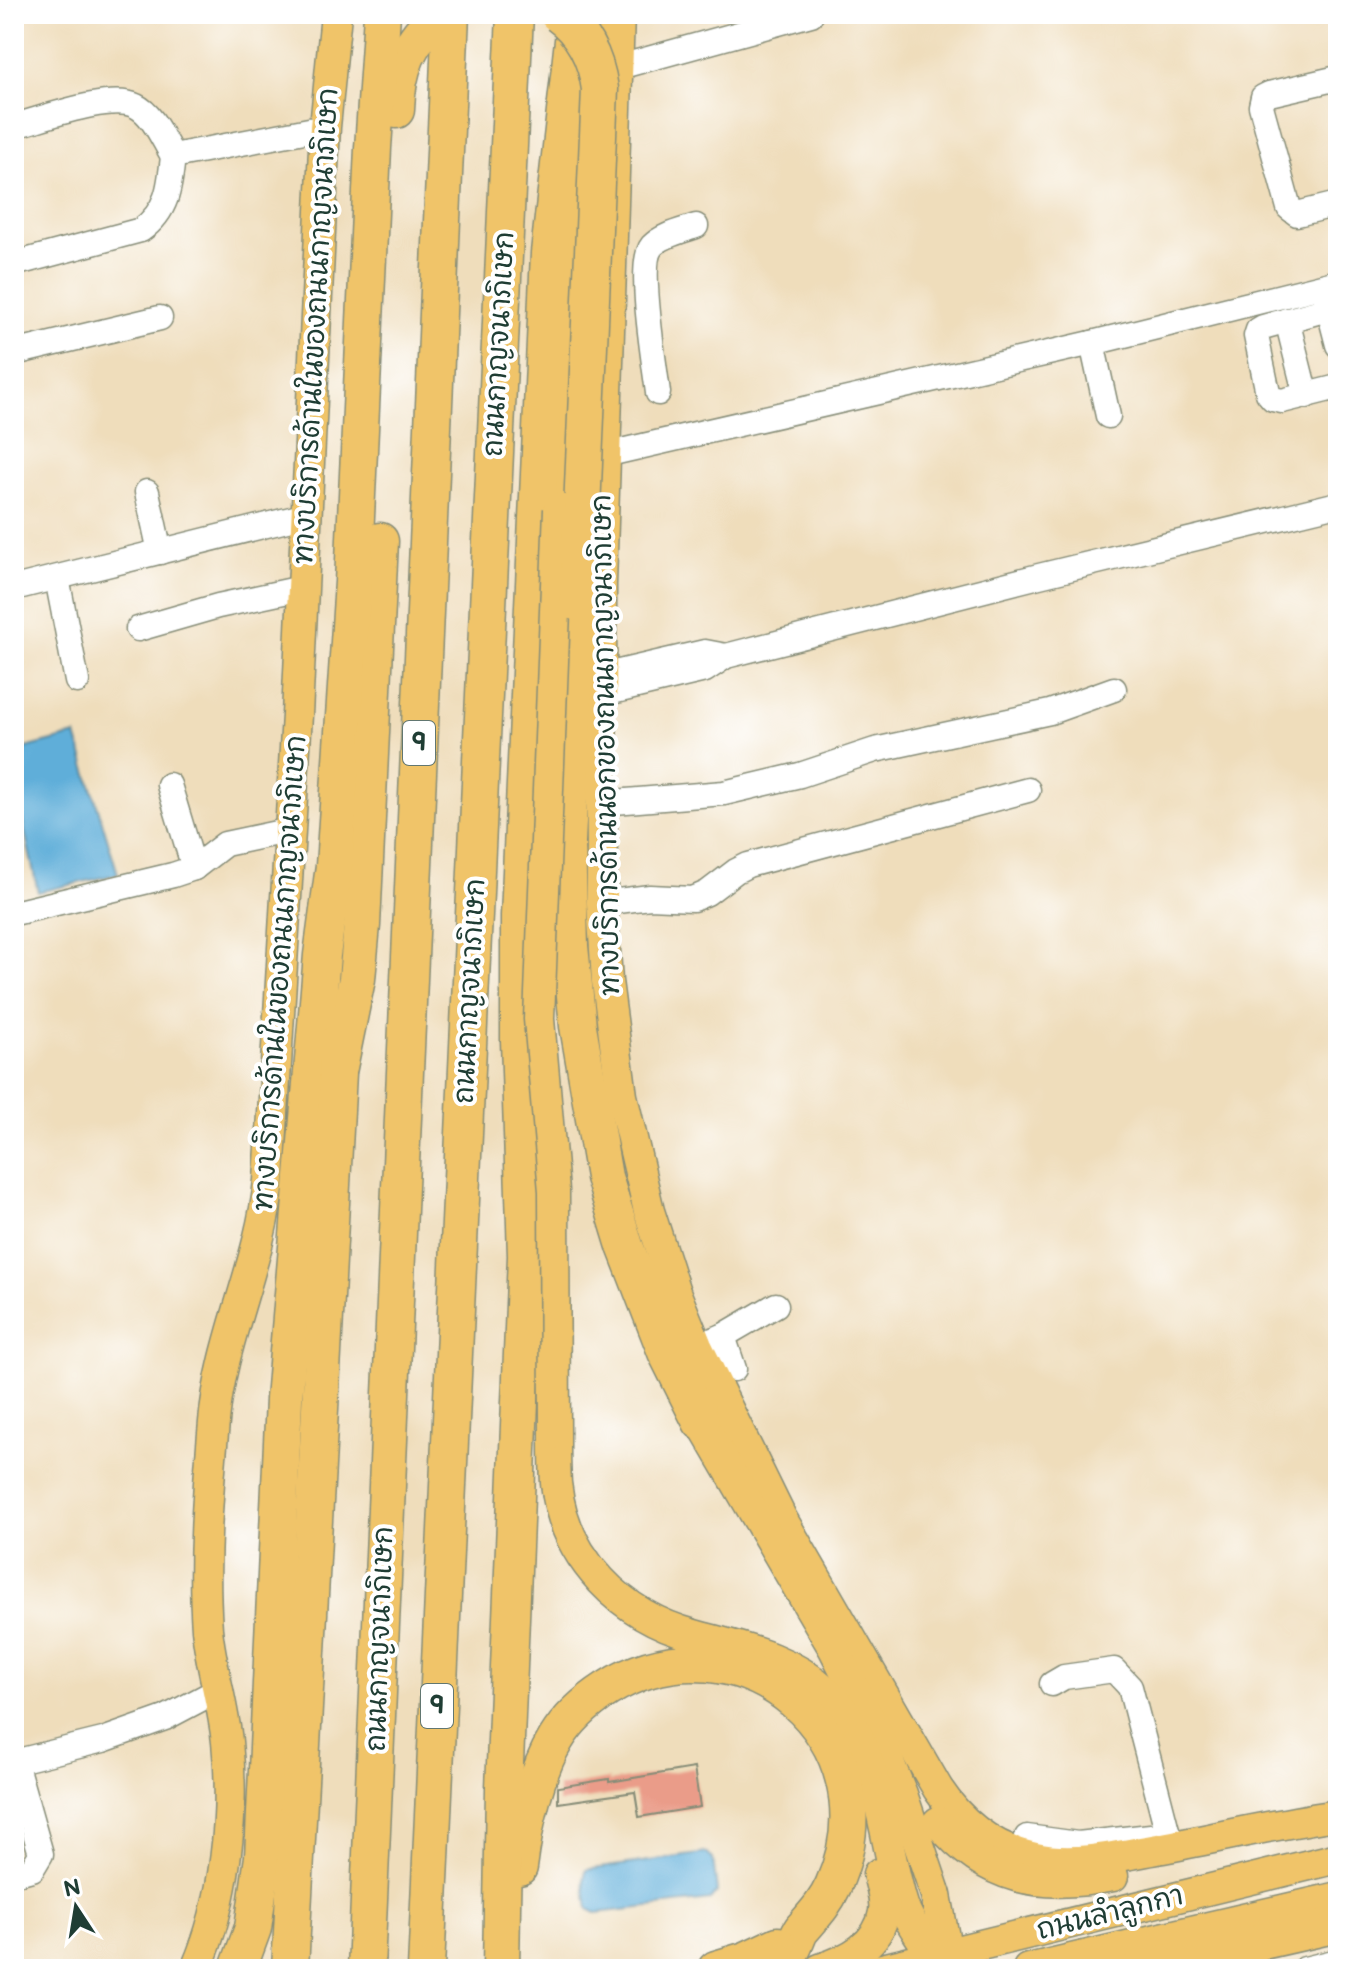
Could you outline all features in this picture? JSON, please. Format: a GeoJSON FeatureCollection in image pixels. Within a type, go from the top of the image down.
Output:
{"type":"FeatureCollection","features":[{"type":"Feature","properties":{"kind":"highway"},"geometry":{"type":"LineString","coordinates":[[238,1969],[253,1928],[260,1890],[284,1399],[322,955],[334,866],[353,582],[382,14]]}},
{"type":"Feature","properties":{"kind":"highway"},"geometry":{"type":"LineString","coordinates":[[338,1073],[357,979],[362,925],[398,81],[409,48],[440,14]]}},
{"type":"Feature","properties":{"kind":"highway","name":"ถนนกาญจนาภิเษก"},"geometry":{"type":"LineString","coordinates":[[366,1969],[451,14]]}},
{"type":"Feature","properties":{"kind":"highway","name":"ถนนกาญจนาภิเษก"},"geometry":{"type":"LineString","coordinates":[[426,1969],[515,14]]}},
{"type":"Feature","properties":{"kind":"highway"},"geometry":{"type":"LineString","coordinates":[[558,14],[585,43],[595,65],[600,89],[567,843],[569,934],[578,1026],[604,1177]]}},
{"type":"Feature","properties":{"kind":"highway"},"geometry":{"type":"LineString","coordinates":[[503,1969],[504,1788],[526,1256],[519,916],[549,253],[576,14]]}},
{"type":"Feature","properties":{"kind":"highway"},"geometry":{"type":"LineString","coordinates":[[524,800],[533,850],[548,1012],[569,1084],[604,1177],[643,1297],[701,1422]]}},
{"type":"Feature","properties":{"kind":"highway"},"geometry":{"type":"LineString","coordinates":[[290,1969],[338,1073],[334,866]]}},
{"type":"Feature","properties":{"kind":"highway"},"geometry":{"type":"LineString","coordinates":[[503,1969],[521,1850],[535,1795],[555,1741],[577,1713],[602,1692],[634,1674],[677,1664],[701,1663],[737,1670],[778,1688],[801,1706],[829,1740],[840,1762],[848,1797],[845,1852],[840,1870],[825,1903],[814,1918],[800,1931],[759,1955],[716,1969]]}},
{"type":"Feature","properties":{"kind":"highway"},"geometry":{"type":"LineString","coordinates":[[1134,1957],[1183,1965],[1338,1924]]}},
{"type":"Feature","properties":{"kind":"highway"},"geometry":{"type":"LineString","coordinates":[[760,1969],[792,1950],[800,1931]]}},
{"type":"Feature","properties":{"kind":"main road","name":"ทางบริการด้านในของถนนกาญจนาภิเษก"},"geometry":{"type":"LineString","coordinates":[[196,1969],[217,1906],[228,1816],[228,1760],[209,1641],[206,1599],[207,1521],[214,1422],[220,1376],[260,1238],[267,1202],[291,830],[325,127],[336,14]]}},
{"type":"Feature","properties":{"kind":"main road","name":"ทางบริการด้านนอกของถนนกาญจนาภิเษก"},"geometry":{"type":"LineString","coordinates":[[595,14],[581,86],[568,284],[539,1019],[553,1165],[556,1484],[566,1521],[583,1558],[616,1596],[644,1616],[675,1629],[772,1657],[803,1673],[827,1691],[861,1740],[904,1906],[914,1931],[941,1962]]}},
{"type":"Feature","properties":{"kind":"main road","name":"ทางบริการด้านนอกของถนนกาญจนาภิเษก"},"geometry":{"type":"LineString","coordinates":[[619,14],[601,585],[602,903],[610,1010],[622,1096],[649,1211],[675,1292],[710,1341],[782,1519],[938,1789],[955,1813],[974,1831],[995,1844],[1021,1854],[1038,1859],[1075,1861],[1334,1820]]}},
{"type":"Feature","properties":{"kind":"main road"},"geometry":{"type":"LineString","coordinates":[[613,260],[577,158],[590,147],[602,148],[608,155],[614,204]]}},
{"type":"Feature","properties":{"kind":"main road"},"geometry":{"type":"LineString","coordinates":[[710,1341],[701,1422],[935,1819],[971,1855],[1012,1877],[1063,1883],[1095,1879],[1334,1820]]}},
{"type":"Feature","properties":{"kind":"main road"},"geometry":{"type":"LineString","coordinates":[[834,1649],[890,1765],[924,1861],[943,1923],[941,1962]]}},
{"type":"Feature","properties":{"kind":"main road"},"geometry":{"type":"LineString","coordinates":[[820,1969],[858,1953],[871,1941],[882,1921],[884,1905],[876,1862],[880,1813]]}},
{"type":"Feature","properties":{"kind":"main road","name":"ถนนลำลูกกา"},"geometry":{"type":"LineString","coordinates":[[882,1969],[941,1962],[1119,1910],[1338,1858]]}},
{"type":"Feature","properties":{"kind":"main road"},"geometry":{"type":"LineString","coordinates":[[895,1870],[907,1895],[914,1898],[926,1890],[924,1861]]}},
{"type":"Feature","properties":{"kind":"main road","name":"ถนนลำลูกกา"},"geometry":{"type":"LineString","coordinates":[[1028,1969],[1134,1957],[1338,1897]]}},
{"type":"Feature","properties":{"kind":"main road"},"geometry":{"type":"LineString","coordinates":[[1119,1910],[1134,1957]]}},
{"type":"Feature","properties":{"kind":"street"},"geometry":{"type":"LineString","coordinates":[[619,67],[811,14]]}},
{"type":"Feature","properties":{"kind":"street"},"geometry":{"type":"LineString","coordinates":[[1338,78],[1269,94],[1263,97],[1261,106],[1289,208],[1297,214],[1338,204]]}},
{"type":"Feature","properties":{"kind":"street"},"geometry":{"type":"LineString","coordinates":[[14,126],[101,104],[122,103],[137,106],[149,116],[173,156],[169,193],[157,215],[141,230],[14,264]]}},
{"type":"Feature","properties":{"kind":"street"},"geometry":{"type":"LineString","coordinates":[[173,156],[325,127]]}},
{"type":"Feature","properties":{"kind":"street"},"geometry":{"type":"LineString","coordinates":[[658,393],[647,295],[647,256],[651,247],[662,238],[696,226]]}},
{"type":"Feature","properties":{"kind":"street"},"geometry":{"type":"LineString","coordinates":[[1330,292],[1287,320],[1263,327],[1256,336],[1268,393],[1273,399],[1282,401],[1338,387]]}},
{"type":"Feature","properties":{"kind":"street"},"geometry":{"type":"LineString","coordinates":[[604,455],[1330,292]]}},
{"type":"Feature","properties":{"kind":"street"},"geometry":{"type":"LineString","coordinates":[[1330,292],[1338,345]]}},
{"type":"Feature","properties":{"kind":"street"},"geometry":{"type":"LineString","coordinates":[[611,296],[647,295]]}},
{"type":"Feature","properties":{"kind":"street"},"geometry":{"type":"LineString","coordinates":[[14,353],[160,318]]}},
{"type":"Feature","properties":{"kind":"street"},"geometry":{"type":"LineString","coordinates":[[1287,320],[1306,396]]}},
{"type":"Feature","properties":{"kind":"street"},"geometry":{"type":"LineString","coordinates":[[1092,343],[1108,416]]}},
{"type":"Feature","properties":{"kind":"street"},"geometry":{"type":"LineString","coordinates":[[147,492],[160,552]]}},
{"type":"Feature","properties":{"kind":"street"},"geometry":{"type":"LineString","coordinates":[[602,685],[705,652],[726,656],[1338,504]]}},
{"type":"Feature","properties":{"kind":"street"},"geometry":{"type":"LineString","coordinates":[[14,588],[307,515]]}},
{"type":"Feature","properties":{"kind":"street"},"geometry":{"type":"LineString","coordinates":[[57,578],[77,681]]}},
{"type":"Feature","properties":{"kind":"street"},"geometry":{"type":"LineString","coordinates":[[138,629],[218,606],[302,588]]}},
{"type":"Feature","properties":{"kind":"street"},"geometry":{"type":"LineString","coordinates":[[602,803],[724,793],[800,775],[875,750],[1050,712],[1114,689]]}},
{"type":"Feature","properties":{"kind":"street"},"geometry":{"type":"LineString","coordinates":[[169,785],[194,868]]}},
{"type":"Feature","properties":{"kind":"street"},"geometry":{"type":"LineString","coordinates":[[602,903],[650,897],[693,899],[748,865],[1028,790]]}},
{"type":"Feature","properties":{"kind":"street"},"geometry":{"type":"LineString","coordinates":[[14,913],[194,868],[225,844],[291,830]]}},
{"type":"Feature","properties":{"kind":"street"},"geometry":{"type":"LineString","coordinates":[[734,1369],[710,1341],[776,1305]]}},
{"type":"Feature","properties":{"kind":"street"},"geometry":{"type":"LineString","coordinates":[[1052,1684],[1064,1677],[1114,1670],[1130,1687],[1168,1834]]}},
{"type":"Feature","properties":{"kind":"street"},"geometry":{"type":"LineString","coordinates":[[14,1874],[32,1869],[41,1854],[15,1762],[103,1740],[165,1718],[218,1690]]}},
{"type":"Feature","properties":{"kind":"street"},"geometry":{"type":"LineString","coordinates":[[1027,1837],[1078,1844],[1168,1834],[1280,1814],[1334,1820]]}},
{"type":"Feature","properties":{"kind":"street"},"geometry":{"type":"LineString","coordinates":[[1305,1969],[1338,1961]]}},
{"type":"Feature","properties":{"kind":"water"},"geometry":{"type":"Polygon","coordinates":[[[76,735],[118,874],[38,892],[14,782],[14,751],[76,735]]]}},
{"type":"Feature","properties":{"kind":"water"},"geometry":{"type":"Polygon","coordinates":[[[706,1853],[713,1859],[717,1892],[710,1900],[596,1913],[588,1909],[584,1880],[586,1870],[706,1853]]]}},
{"type":"Feature","properties":{"kind":"building"},"geometry":{"type":"Polygon","coordinates":[[[694,1768],[700,1807],[639,1817],[635,1792],[558,1803],[558,1787],[694,1768]]]}}]}
